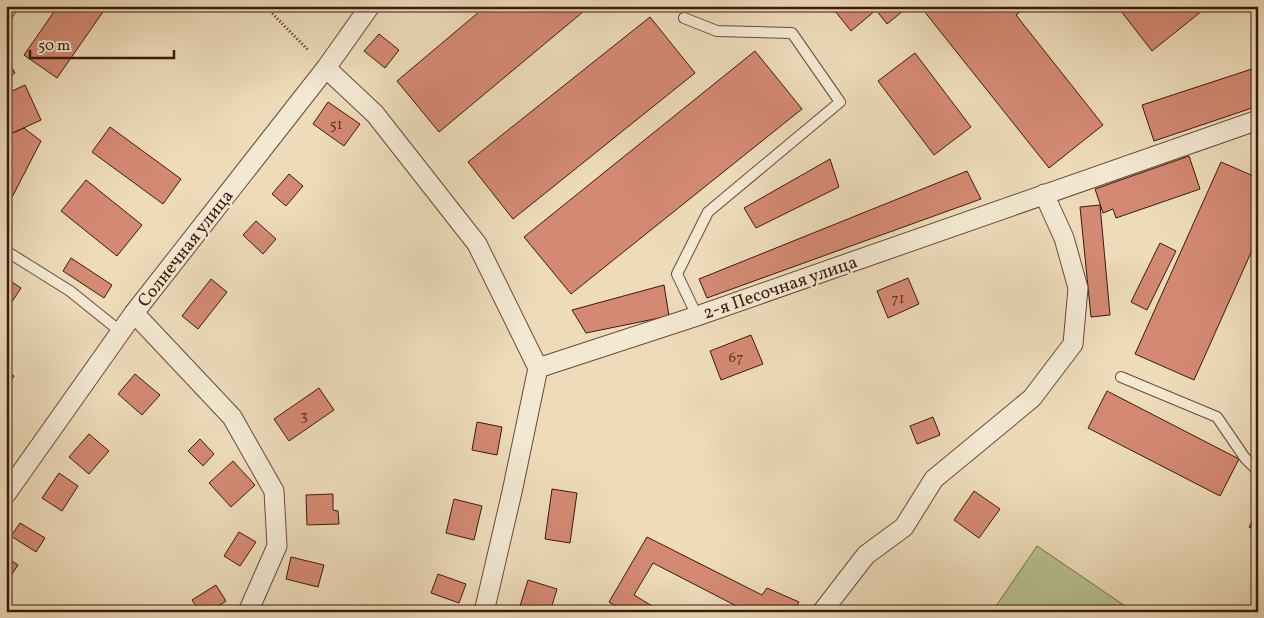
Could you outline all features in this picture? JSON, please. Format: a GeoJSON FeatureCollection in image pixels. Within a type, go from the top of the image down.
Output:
{"type":"FeatureCollection","features":[{"type":"Feature","properties":{"kind":"street","name":"Солнечная улица"},"geometry":{"type":"LineString","coordinates":[[6,494],[134,313],[326,68],[370,6]]}},
{"type":"Feature","properties":{"kind":"street"},"geometry":{"type":"LineString","coordinates":[[326,68],[375,114],[477,244],[538,368],[484,612]]}},
{"type":"Feature","properties":{"kind":"street","name":"2-я Песочная улица"},"geometry":{"type":"LineString","coordinates":[[538,368],[697,316],[1258,120]]}},
{"type":"Feature","properties":{"kind":"street"},"geometry":{"type":"LineString","coordinates":[[822,612],[866,555],[904,527],[934,479],[1032,398],[1073,344],[1078,288],[1064,238],[1044,194]]}},
{"type":"Feature","properties":{"kind":"street"},"geometry":{"type":"LineString","coordinates":[[134,313],[232,417],[274,492],[277,546],[248,612]]}},
{"type":"Feature","properties":{"kind":"lane"},"geometry":{"type":"LineString","coordinates":[[6,17],[13,6]]}},
{"type":"Feature","properties":{"kind":"lane"},"geometry":{"type":"LineString","coordinates":[[684,18],[717,31],[792,33],[840,102],[708,212],[676,274],[697,316]]}},
{"type":"Feature","properties":{"kind":"lane"},"geometry":{"type":"LineString","coordinates":[[6,251],[70,291],[121,332]]}},
{"type":"Feature","properties":{"kind":"lane"},"geometry":{"type":"LineString","coordinates":[[1121,377],[1216,417],[1258,471]]}},
{"type":"Feature","properties":{"kind":"path"},"geometry":{"type":"LineString","coordinates":[[265,6],[308,50]]}},
{"type":"Feature","properties":{"kind":"green space"},"geometry":{"type":"Polygon","coordinates":[[[1037,546],[1134,612],[992,612],[1037,546]]]}},
{"type":"Feature","properties":{"kind":"building"},"geometry":{"type":"Polygon","coordinates":[[[58,6],[107,6],[57,78],[24,55],[58,6]]]}},
{"type":"Feature","properties":{"kind":"building"},"geometry":{"type":"Polygon","coordinates":[[[486,6],[590,6],[439,132],[397,81],[486,6]]]}},
{"type":"Feature","properties":{"kind":"building"},"geometry":{"type":"Polygon","coordinates":[[[831,6],[909,6],[887,24],[876,10],[851,31],[831,6]]]}},
{"type":"Feature","properties":{"kind":"building"},"geometry":{"type":"Polygon","coordinates":[[[920,6],[1028,6],[1016,15],[1103,125],[1049,168],[920,6]]]}},
{"type":"Feature","properties":{"kind":"building"},"geometry":{"type":"Polygon","coordinates":[[[1117,6],[1208,6],[1152,51],[1117,6]]]}},
{"type":"Feature","properties":{"kind":"building"},"geometry":{"type":"Polygon","coordinates":[[[650,17],[695,73],[513,219],[468,162],[650,17]]]}},
{"type":"Feature","properties":{"kind":"building"},"geometry":{"type":"Polygon","coordinates":[[[379,34],[399,50],[385,68],[364,51],[379,34]]]}},
{"type":"Feature","properties":{"kind":"building"},"geometry":{"type":"Polygon","coordinates":[[[755,51],[802,109],[571,294],[524,237],[755,51]]]}},
{"type":"Feature","properties":{"kind":"building"},"geometry":{"type":"Polygon","coordinates":[[[915,53],[971,127],[934,155],[878,81],[915,53]]]}},
{"type":"Feature","properties":{"kind":"building"},"geometry":{"type":"Polygon","coordinates":[[[6,58],[15,73],[6,79],[6,58]]]}},
{"type":"Feature","properties":{"kind":"building"},"geometry":{"type":"Polygon","coordinates":[[[1258,67],[1258,106],[1154,141],[1142,105],[1258,67]]]}},
{"type":"Feature","properties":{"kind":"building"},"geometry":{"type":"Polygon","coordinates":[[[25,85],[41,120],[6,136],[6,94],[25,85]]]}},
{"type":"Feature","properties":{"kind":"building"},"geometry":{"type":"Polygon","coordinates":[[[328,102],[360,124],[344,146],[313,124],[328,102]]]}},
{"type":"Feature","properties":{"kind":"building"},"geometry":{"type":"Polygon","coordinates":[[[110,127],[181,179],[163,204],[92,152],[110,127]]]}},
{"type":"Feature","properties":{"kind":"building"},"geometry":{"type":"Polygon","coordinates":[[[24,128],[41,141],[6,209],[6,136],[24,128]]]}},
{"type":"Feature","properties":{"kind":"building"},"geometry":{"type":"Polygon","coordinates":[[[1189,156],[1200,189],[1116,218],[1113,209],[1103,213],[1095,189],[1189,156]]]}},
{"type":"Feature","properties":{"kind":"building"},"geometry":{"type":"Polygon","coordinates":[[[830,159],[839,187],[756,228],[744,208],[830,159]]]}},
{"type":"Feature","properties":{"kind":"building"},"geometry":{"type":"Polygon","coordinates":[[[1221,162],[1258,178],[1258,237],[1194,380],[1135,354],[1221,162]]]}},
{"type":"Feature","properties":{"kind":"building"},"geometry":{"type":"Polygon","coordinates":[[[967,171],[981,199],[707,298],[699,279],[967,171]]]}},
{"type":"Feature","properties":{"kind":"building"},"geometry":{"type":"Polygon","coordinates":[[[289,174],[303,186],[286,206],[272,194],[289,174]]]}},
{"type":"Feature","properties":{"kind":"building"},"geometry":{"type":"Polygon","coordinates":[[[86,180],[142,225],[117,256],[61,211],[86,180]]]}},
{"type":"Feature","properties":{"kind":"building"},"geometry":{"type":"Polygon","coordinates":[[[1100,205],[1110,315],[1091,317],[1080,207],[1100,205]]]}},
{"type":"Feature","properties":{"kind":"building"},"geometry":{"type":"Polygon","coordinates":[[[256,221],[276,239],[263,254],[243,235],[256,221]]]}},
{"type":"Feature","properties":{"kind":"building"},"geometry":{"type":"Polygon","coordinates":[[[1160,243],[1176,251],[1147,310],[1131,302],[1160,243]]]}},
{"type":"Feature","properties":{"kind":"building"},"geometry":{"type":"Polygon","coordinates":[[[71,258],[112,285],[104,298],[63,271],[71,258]]]}},
{"type":"Feature","properties":{"kind":"building"},"geometry":{"type":"Polygon","coordinates":[[[6,278],[21,288],[6,311],[6,278]]]}},
{"type":"Feature","properties":{"kind":"building"},"geometry":{"type":"Polygon","coordinates":[[[908,278],[919,304],[888,318],[877,291],[908,278]]]}},
{"type":"Feature","properties":{"kind":"building"},"geometry":{"type":"Polygon","coordinates":[[[211,279],[227,292],[198,329],[182,316],[211,279]]]}},
{"type":"Feature","properties":{"kind":"building"},"geometry":{"type":"Polygon","coordinates":[[[664,285],[669,316],[586,333],[572,310],[664,285]]]}},
{"type":"Feature","properties":{"kind":"building"},"geometry":{"type":"Polygon","coordinates":[[[751,335],[763,364],[721,380],[710,351],[751,335]]]}},
{"type":"Feature","properties":{"kind":"building"},"geometry":{"type":"Polygon","coordinates":[[[6,371],[14,376],[6,389],[6,371]]]}},
{"type":"Feature","properties":{"kind":"building"},"geometry":{"type":"Polygon","coordinates":[[[135,374],[160,395],[142,415],[118,394],[135,374]]]}},
{"type":"Feature","properties":{"kind":"building"},"geometry":{"type":"Polygon","coordinates":[[[319,388],[334,410],[289,441],[274,419],[319,388]]]}},
{"type":"Feature","properties":{"kind":"building"},"geometry":{"type":"Polygon","coordinates":[[[1107,391],[1239,459],[1220,496],[1088,428],[1107,391]]]}},
{"type":"Feature","properties":{"kind":"building"},"geometry":{"type":"Polygon","coordinates":[[[933,417],[940,435],[917,444],[910,426],[933,417]]]}},
{"type":"Feature","properties":{"kind":"building"},"geometry":{"type":"Polygon","coordinates":[[[477,422],[502,427],[497,455],[472,450],[477,422]]]}},
{"type":"Feature","properties":{"kind":"building"},"geometry":{"type":"Polygon","coordinates":[[[89,434],[109,451],[89,474],[69,457],[89,434]]]}},
{"type":"Feature","properties":{"kind":"building"},"geometry":{"type":"Polygon","coordinates":[[[200,439],[214,454],[203,466],[188,451],[200,439]]]}},
{"type":"Feature","properties":{"kind":"building"},"geometry":{"type":"Polygon","coordinates":[[[233,461],[255,485],[231,507],[209,483],[233,461]]]}},
{"type":"Feature","properties":{"kind":"building"},"geometry":{"type":"Polygon","coordinates":[[[59,473],[78,486],[62,511],[42,498],[59,473]]]}},
{"type":"Feature","properties":{"kind":"building"},"geometry":{"type":"Polygon","coordinates":[[[552,489],[577,493],[570,543],[545,539],[552,489]]]}},
{"type":"Feature","properties":{"kind":"building"},"geometry":{"type":"Polygon","coordinates":[[[974,491],[1000,509],[979,538],[954,520],[974,491]]]}},
{"type":"Feature","properties":{"kind":"building"},"geometry":{"type":"Polygon","coordinates":[[[333,494],[333,510],[338,511],[339,524],[307,525],[306,495],[333,494]]]}},
{"type":"Feature","properties":{"kind":"building"},"geometry":{"type":"Polygon","coordinates":[[[454,499],[482,506],[474,540],[446,533],[454,499]]]}},
{"type":"Feature","properties":{"kind":"building"},"geometry":{"type":"Polygon","coordinates":[[[1258,511],[1258,532],[1249,527],[1258,511]]]}},
{"type":"Feature","properties":{"kind":"building"},"geometry":{"type":"Polygon","coordinates":[[[20,523],[45,538],[36,552],[11,536],[20,523]]]}},
{"type":"Feature","properties":{"kind":"building"},"geometry":{"type":"Polygon","coordinates":[[[239,532],[256,542],[240,566],[224,556],[239,532]]]}},
{"type":"Feature","properties":{"kind":"building"},"geometry":{"type":"Polygon","coordinates":[[[647,537],[762,595],[767,588],[799,602],[794,612],[748,612],[653,563],[634,595],[662,612],[626,612],[609,602],[647,537]]]}},
{"type":"Feature","properties":{"kind":"building"},"geometry":{"type":"Polygon","coordinates":[[[6,557],[18,565],[10,577],[6,575],[6,557]]]}},
{"type":"Feature","properties":{"kind":"building"},"geometry":{"type":"Polygon","coordinates":[[[291,557],[324,565],[318,587],[286,579],[291,557]]]}},
{"type":"Feature","properties":{"kind":"building"},"geometry":{"type":"Polygon","coordinates":[[[438,574],[466,584],[459,603],[431,593],[438,574]]]}},
{"type":"Feature","properties":{"kind":"building"},"geometry":{"type":"Polygon","coordinates":[[[528,580],[557,589],[550,612],[542,612],[520,606],[528,580]]]}},
{"type":"Feature","properties":{"kind":"building"},"geometry":{"type":"Polygon","coordinates":[[[216,585],[226,601],[209,612],[200,612],[192,600],[216,585]]]}}]}
